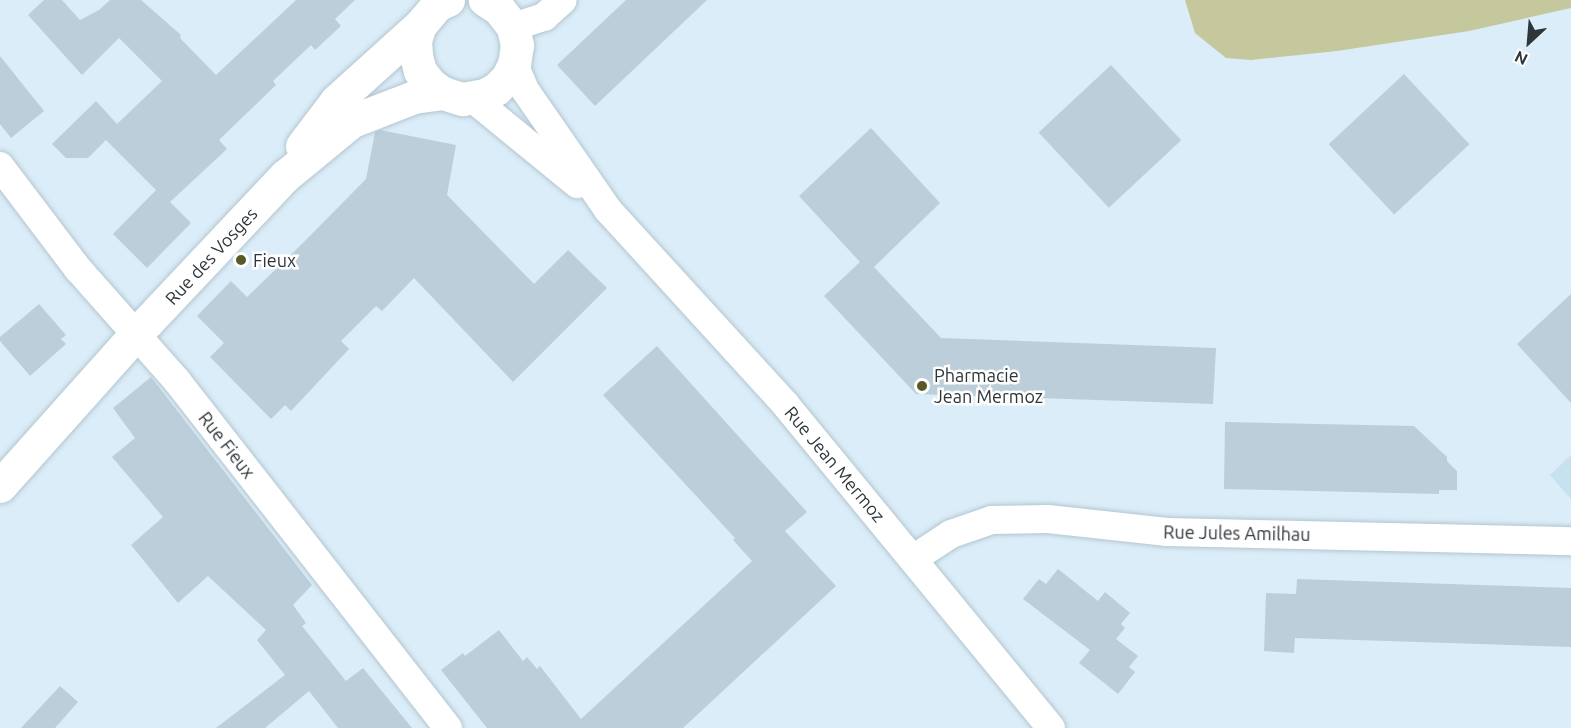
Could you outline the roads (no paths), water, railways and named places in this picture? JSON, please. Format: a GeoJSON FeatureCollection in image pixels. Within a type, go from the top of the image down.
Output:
{"type":"FeatureCollection","features":[{"type":"Feature","properties":{"kind":"street"},"geometry":{"type":"LineString","coordinates":[[498,9],[544,18],[563,0]]}},
{"type":"Feature","properties":{"kind":"street"},"geometry":{"type":"LineString","coordinates":[[498,9],[517,45],[514,64]]}},
{"type":"Feature","properties":{"kind":"street","name":"Rue des Vosges"},"geometry":{"type":"LineString","coordinates":[[430,10],[415,40],[420,71],[430,84],[458,96]]}},
{"type":"Feature","properties":{"kind":"street","name":"Rue des Vosges"},"geometry":{"type":"LineString","coordinates":[[285,176],[308,135],[336,101],[430,10]]}},
{"type":"Feature","properties":{"kind":"street","name":"Rue des Vosges"},"geometry":{"type":"LineString","coordinates":[[0,486],[135,335],[285,176],[352,121],[414,97],[458,96],[496,89],[507,78],[514,64]]}},
{"type":"Feature","properties":{"kind":"street","name":"Rue Jean Mermoz"},"geometry":{"type":"LineString","coordinates":[[514,64],[525,90],[608,210],[785,404],[1051,728]]}},
{"type":"Feature","properties":{"kind":"street","name":"Rue Jean Mermoz"},"geometry":{"type":"LineString","coordinates":[[458,96],[608,210]]}},
{"type":"Feature","properties":{"kind":"street","name":"Rue Fieux"},"geometry":{"type":"LineString","coordinates":[[0,166],[78,269],[177,381],[448,728]]}},
{"type":"Feature","properties":{"kind":"street","name":"Rue Jules Amilhau"},"geometry":{"type":"LineString","coordinates":[[913,559],[951,534],[992,520],[1048,519],[1167,532],[1571,541]]}},
{"type":"Feature","properties":{"kind":"place","name":"Fieux"},"geometry":{"type":"Point","coordinates":[241,260]}},
{"type":"Feature","properties":{"kind":"place","name":"Pharmacie Jean Mermoz"},"geometry":{"type":"Point","coordinates":[922,386]}}]}
